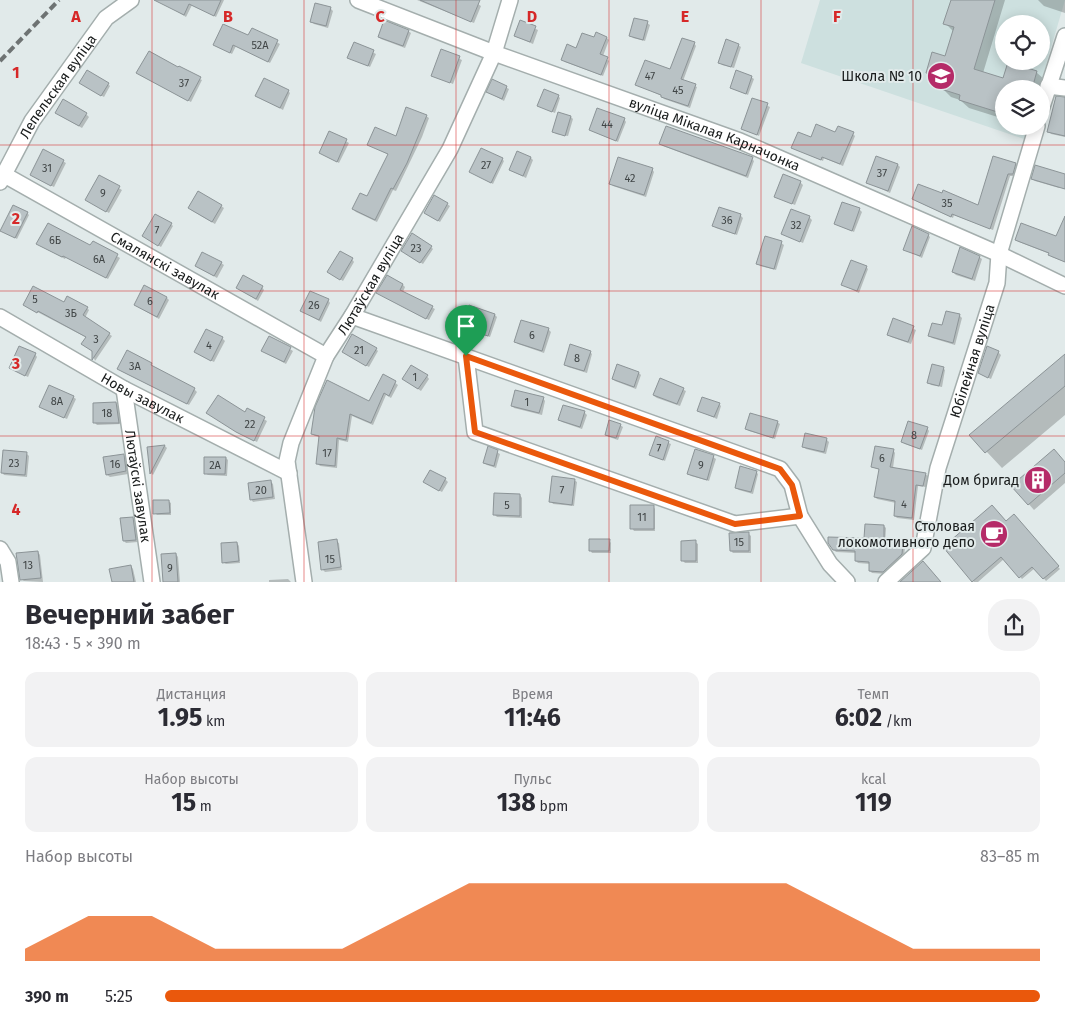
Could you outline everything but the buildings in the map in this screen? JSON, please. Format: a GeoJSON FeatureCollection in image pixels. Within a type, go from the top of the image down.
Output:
{"type":"FeatureCollection","features":[{"type":"Feature","properties":{"kind":"street","name":"Лепельская вуліца"},"geometry":{"type":"LineString","coordinates":[[2,178],[32,121],[106,18],[131,0]]}},
{"type":"Feature","properties":{"kind":"street","name":"вуліца Мікалая Карначонка"},"geometry":{"type":"LineString","coordinates":[[358,0],[494,53],[740,140],[999,254],[1065,286]]}},
{"type":"Feature","properties":{"kind":"street","name":"Лютаўская вуліца"},"geometry":{"type":"LineString","coordinates":[[304,582],[287,460],[291,443],[326,356],[352,316],[450,149],[494,53],[510,0]]}},
{"type":"Feature","properties":{"kind":"street"},"geometry":{"type":"LineString","coordinates":[[1050,80],[1065,36]]}},
{"type":"Feature","properties":{"kind":"street"},"geometry":{"type":"LineString","coordinates":[[1050,86],[1065,88]]}},
{"type":"Feature","properties":{"kind":"street","name":"Юбілейная вуліца"},"geometry":{"type":"LineString","coordinates":[[886,582],[924,548],[938,468],[997,283],[999,254],[1033,135]]}},
{"type":"Feature","properties":{"kind":"street","name":"Смалянскі завулак"},"geometry":{"type":"LineString","coordinates":[[2,178],[326,356]]}},
{"type":"Feature","properties":{"kind":"street"},"geometry":{"type":"LineString","coordinates":[[352,316],[780,469],[792,485],[800,516],[830,564],[847,582]]}},
{"type":"Feature","properties":{"kind":"street","name":"Новы завулак"},"geometry":{"type":"LineString","coordinates":[[0,317],[124,389],[289,473]]}},
{"type":"Feature","properties":{"kind":"street"},"geometry":{"type":"LineString","coordinates":[[466,356],[475,432],[735,524],[800,516]]}},
{"type":"Feature","properties":{"kind":"street","name":"Лютаўскі завулак"},"geometry":{"type":"LineString","coordinates":[[124,389],[152,582]]}},
{"type":"Feature","properties":{"kind":"street"},"geometry":{"type":"LineString","coordinates":[[0,549],[8,562],[11,582]]}},
{"type":"Feature","properties":{"kind":"shaded area","name":"Школа № 10"},"geometry":{"type":"Polygon","coordinates":[[[820,0],[1065,0],[1050,51],[1050,15],[995,15],[995,70],[1045,70],[1042,80],[995,80],[995,129],[801,63],[820,0]]]}},
{"type":"Feature","properties":{"kind":"shaded area","name":"Школа № 10"},"geometry":{"type":"Polygon","coordinates":[[[1012,135],[1025,135],[1024,139],[1012,135]]]}},
{"type":"Feature","properties":{"kind":"railway"},"geometry":{"type":"LineString","coordinates":[[0,61],[59,0]]}},
{"type":"Feature","properties":{"kind":"place","name":"Школа № 10"},"geometry":{"type":"Point","coordinates":[941,76]}},
{"type":"Feature","properties":{"kind":"place","name":"Дом бригад"},"geometry":{"type":"Point","coordinates":[1038,480]}},
{"type":"Feature","properties":{"kind":"place","name":"Столовая локомотивного депо"},"geometry":{"type":"Point","coordinates":[994,534]}},
{"type":"Feature","properties":{"kind":"route"},"geometry":{"type":"LineString","coordinates":[[466,356],[780,469],[792,485],[800,516],[735,524],[475,432],[466,356]]}}]}
